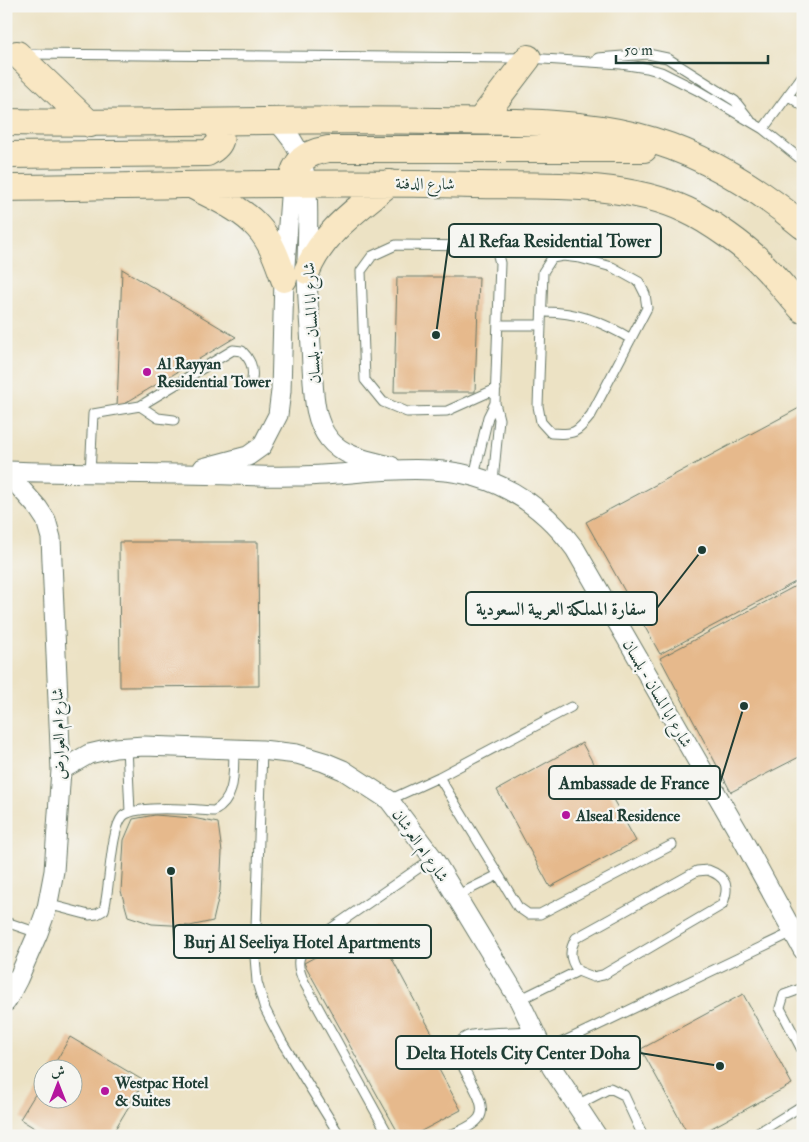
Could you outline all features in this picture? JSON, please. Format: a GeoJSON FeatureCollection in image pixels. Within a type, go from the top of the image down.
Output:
{"type":"FeatureCollection","features":[{"type":"Feature","properties":{"kind":"main road"},"geometry":{"type":"LineString","coordinates":[[12,54],[90,124]]}},
{"type":"Feature","properties":{"kind":"main road"},"geometry":{"type":"LineString","coordinates":[[480,121],[528,58]]}},
{"type":"Feature","properties":{"kind":"main road"},"geometry":{"type":"LineString","coordinates":[[6,122],[90,124],[343,119],[480,121],[602,128],[639,136],[675,148],[710,163],[743,181],[774,202],[803,226]]}},
{"type":"Feature","properties":{"kind":"main road"},"geometry":{"type":"LineString","coordinates":[[6,155],[207,152],[216,148],[222,140],[220,130],[214,122]]}},
{"type":"Feature","properties":{"kind":"main road"},"geometry":{"type":"LineString","coordinates":[[299,175],[310,154],[328,149],[675,148]]}},
{"type":"Feature","properties":{"kind":"main road","name":"شارع الدفنة"},"geometry":{"type":"LineString","coordinates":[[6,188],[192,186],[299,175],[389,183],[589,188],[625,192],[656,199],[686,210],[713,225],[763,264],[803,310]]}},
{"type":"Feature","properties":{"kind":"main road"},"geometry":{"type":"LineString","coordinates":[[192,186],[233,207],[258,226],[296,275],[312,259],[330,233],[389,183]]}},
{"type":"Feature","properties":{"kind":"street","name":"شارع ابا المسان - بلمسان"},"geometry":{"type":"LineString","coordinates":[[180,474],[248,456],[262,446],[278,415],[296,275],[299,175],[292,138],[276,121]]}},
{"type":"Feature","properties":{"kind":"street","name":"شارع ابا المسان - بلمسان"},"geometry":{"type":"LineString","coordinates":[[296,275],[318,420],[329,440],[349,455],[414,470]]}},
{"type":"Feature","properties":{"kind":"street","name":"شارع ابا المسان - بلمسان"},"geometry":{"type":"LineString","coordinates":[[6,472],[295,476],[414,470],[442,471],[474,476],[493,482],[513,492],[531,503],[562,532],[575,549],[743,840],[803,950]]}},
{"type":"Feature","properties":{"kind":"street","name":"شارع ام العوارض"},"geometry":{"type":"LineString","coordinates":[[6,472],[38,508],[46,520],[51,538],[61,770],[54,871],[47,904],[38,933],[12,977],[6,1002]]}},
{"type":"Feature","properties":{"kind":"street","name":"شارع ام العرشان"},"geometry":{"type":"LineString","coordinates":[[61,770],[89,754],[115,748],[262,750],[297,754],[324,762],[343,770],[389,800],[433,858],[519,1000],[552,1068],[597,1136]]}},
{"type":"Feature","properties":{"kind":"lane"},"geometry":{"type":"LineString","coordinates":[[12,54],[528,58],[621,64],[661,72],[697,90],[763,128],[803,161]]}},
{"type":"Feature","properties":{"kind":"lane"},"geometry":{"type":"LineString","coordinates":[[585,61],[648,54],[667,58],[735,102],[752,122]]}},
{"type":"Feature","properties":{"kind":"lane"},"geometry":{"type":"LineString","coordinates":[[763,128],[803,74]]}},
{"type":"Feature","properties":{"kind":"lane"},"geometry":{"type":"LineString","coordinates":[[788,95],[803,106]]}},
{"type":"Feature","properties":{"kind":"lane"},"geometry":{"type":"LineString","coordinates":[[493,482],[499,420],[495,403],[496,389],[499,325],[500,263],[497,252],[481,246],[396,245],[372,256],[361,271],[365,380],[383,402],[407,412],[448,411],[496,389]]}},
{"type":"Feature","properties":{"kind":"lane"},"geometry":{"type":"LineString","coordinates":[[563,256],[580,258],[612,267],[639,282],[646,294],[647,308],[591,415],[580,430],[565,434],[551,433],[541,422],[538,406],[542,312],[543,272],[552,258],[563,256]]}},
{"type":"Feature","properties":{"kind":"lane"},"geometry":{"type":"LineString","coordinates":[[542,312],[561,311],[590,319],[613,328],[631,339]]}},
{"type":"Feature","properties":{"kind":"lane"},"geometry":{"type":"LineString","coordinates":[[499,325],[541,326]]}},
{"type":"Feature","properties":{"kind":"lane"},"geometry":{"type":"LineString","coordinates":[[90,474],[93,414],[140,406],[233,350],[242,351],[249,359],[254,371],[252,378]]}},
{"type":"Feature","properties":{"kind":"lane"},"geometry":{"type":"LineString","coordinates":[[474,476],[488,417],[495,403]]}},
{"type":"Feature","properties":{"kind":"lane"},"geometry":{"type":"LineString","coordinates":[[140,406],[158,418],[174,420]]}},
{"type":"Feature","properties":{"kind":"lane"},"geometry":{"type":"LineString","coordinates":[[389,800],[439,777],[571,707]]}},
{"type":"Feature","properties":{"kind":"lane"},"geometry":{"type":"LineString","coordinates":[[127,747],[130,812]]}},
{"type":"Feature","properties":{"kind":"lane"},"geometry":{"type":"LineString","coordinates":[[47,904],[89,915],[97,914],[104,910],[116,830],[120,820],[130,812],[161,808],[214,811],[221,808],[228,798],[232,787],[234,749]]}},
{"type":"Feature","properties":{"kind":"lane"},"geometry":{"type":"LineString","coordinates":[[262,750],[255,957],[256,982],[265,1009],[282,1042],[340,1136]]}},
{"type":"Feature","properties":{"kind":"lane"},"geometry":{"type":"LineString","coordinates":[[439,777],[518,907],[528,914],[540,914],[672,845]]}},
{"type":"Feature","properties":{"kind":"lane"},"geometry":{"type":"LineString","coordinates":[[389,1136],[304,982],[298,970],[299,957],[307,946],[316,939],[433,858]]}},
{"type":"Feature","properties":{"kind":"lane"},"geometry":{"type":"LineString","coordinates":[[519,1000],[578,971],[593,977],[603,975],[722,905],[727,894],[726,883],[719,874],[708,870],[697,872],[585,932],[576,938],[571,947],[570,957],[578,971]]}},
{"type":"Feature","properties":{"kind":"lane"},"geometry":{"type":"LineString","coordinates":[[456,896],[498,875]]}},
{"type":"Feature","properties":{"kind":"lane"},"geometry":{"type":"LineString","coordinates":[[6,922],[38,933]]}},
{"type":"Feature","properties":{"kind":"lane"},"geometry":{"type":"LineString","coordinates":[[544,1051],[793,932]]}},
{"type":"Feature","properties":{"kind":"lane"},"geometry":{"type":"LineString","coordinates":[[803,988],[784,995],[780,1008],[803,1052]]}},
{"type":"Feature","properties":{"kind":"lane"},"geometry":{"type":"LineString","coordinates":[[449,1136],[474,1123],[482,1111],[479,1097],[460,1061],[458,1052],[460,1043],[468,1037],[477,1035],[533,1031]]}},
{"type":"Feature","properties":{"kind":"lane"},"geometry":{"type":"LineString","coordinates":[[577,1105],[610,1088],[624,1095],[643,1136]]}},
{"type":"Feature","properties":{"kind":"lane"},"geometry":{"type":"LineString","coordinates":[[753,1136],[800,1107],[803,1103]]}},
{"type":"Feature","properties":{"kind":"building","name":"Al Rayyan Residential Tower"},"geometry":{"type":"Polygon","coordinates":[[[122,269],[236,337],[117,408],[122,269]]]}},
{"type":"Feature","properties":{"kind":"building"},"geometry":{"type":"Polygon","coordinates":[[[397,277],[479,277],[475,392],[394,392],[397,277]]]}},
{"type":"Feature","properties":{"kind":"building"},"geometry":{"type":"Polygon","coordinates":[[[803,406],[803,578],[660,654],[586,522],[803,406]]]}},
{"type":"Feature","properties":{"kind":"building"},"geometry":{"type":"Polygon","coordinates":[[[119,542],[258,542],[259,686],[120,687],[119,542]]]}},
{"type":"Feature","properties":{"kind":"building"},"geometry":{"type":"Polygon","coordinates":[[[803,582],[803,755],[731,792],[660,658],[803,582]]]}},
{"type":"Feature","properties":{"kind":"building","name":"Alseal Residence"},"geometry":{"type":"Polygon","coordinates":[[[582,743],[636,841],[550,887],[497,790],[582,743]]]}},
{"type":"Feature","properties":{"kind":"building"},"geometry":{"type":"Polygon","coordinates":[[[155,815],[193,818],[218,823],[222,852],[220,891],[213,921],[190,926],[152,924],[128,916],[121,891],[124,840],[133,819],[155,815]]]}},
{"type":"Feature","properties":{"kind":"building"},"geometry":{"type":"Polygon","coordinates":[[[374,925],[439,1046],[430,1053],[461,1110],[412,1136],[400,1136],[304,963],[374,925]]]}},
{"type":"Feature","properties":{"kind":"building"},"geometry":{"type":"Polygon","coordinates":[[[743,994],[792,1084],[697,1136],[689,1136],[641,1049],[743,994]]]}},
{"type":"Feature","properties":{"kind":"building","name":"Westpac Hotel & Suites"},"geometry":{"type":"Polygon","coordinates":[[[70,1037],[144,1081],[111,1136],[47,1136],[20,1119],[32,1099],[32,1110],[82,1110],[82,1060],[57,1060],[70,1037]]]}},
{"type":"Feature","properties":{"kind":"place","name":"Al Refaa Residential Tower"},"geometry":{"type":"Point","coordinates":[436,335]}},
{"type":"Feature","properties":{"kind":"place","name":"Al Rayyan Residential Tower"},"geometry":{"type":"Point","coordinates":[147,372]}},
{"type":"Feature","properties":{"kind":"place","name":"سفارة المملكة العربية السعودية"},"geometry":{"type":"Point","coordinates":[702,550]}},
{"type":"Feature","properties":{"kind":"place","name":"Ambassade de France"},"geometry":{"type":"Point","coordinates":[744,706]}},
{"type":"Feature","properties":{"kind":"place","name":"Alseal Residence"},"geometry":{"type":"Point","coordinates":[566,815]}},
{"type":"Feature","properties":{"kind":"place","name":"Burj Al Seeliya Hotel Apartments"},"geometry":{"type":"Point","coordinates":[171,871]}},
{"type":"Feature","properties":{"kind":"place","name":"Delta Hotels City Center Doha"},"geometry":{"type":"Point","coordinates":[720,1066]}},
{"type":"Feature","properties":{"kind":"place","name":"Westpac Hotel & Suites"},"geometry":{"type":"Point","coordinates":[105,1091]}}]}
